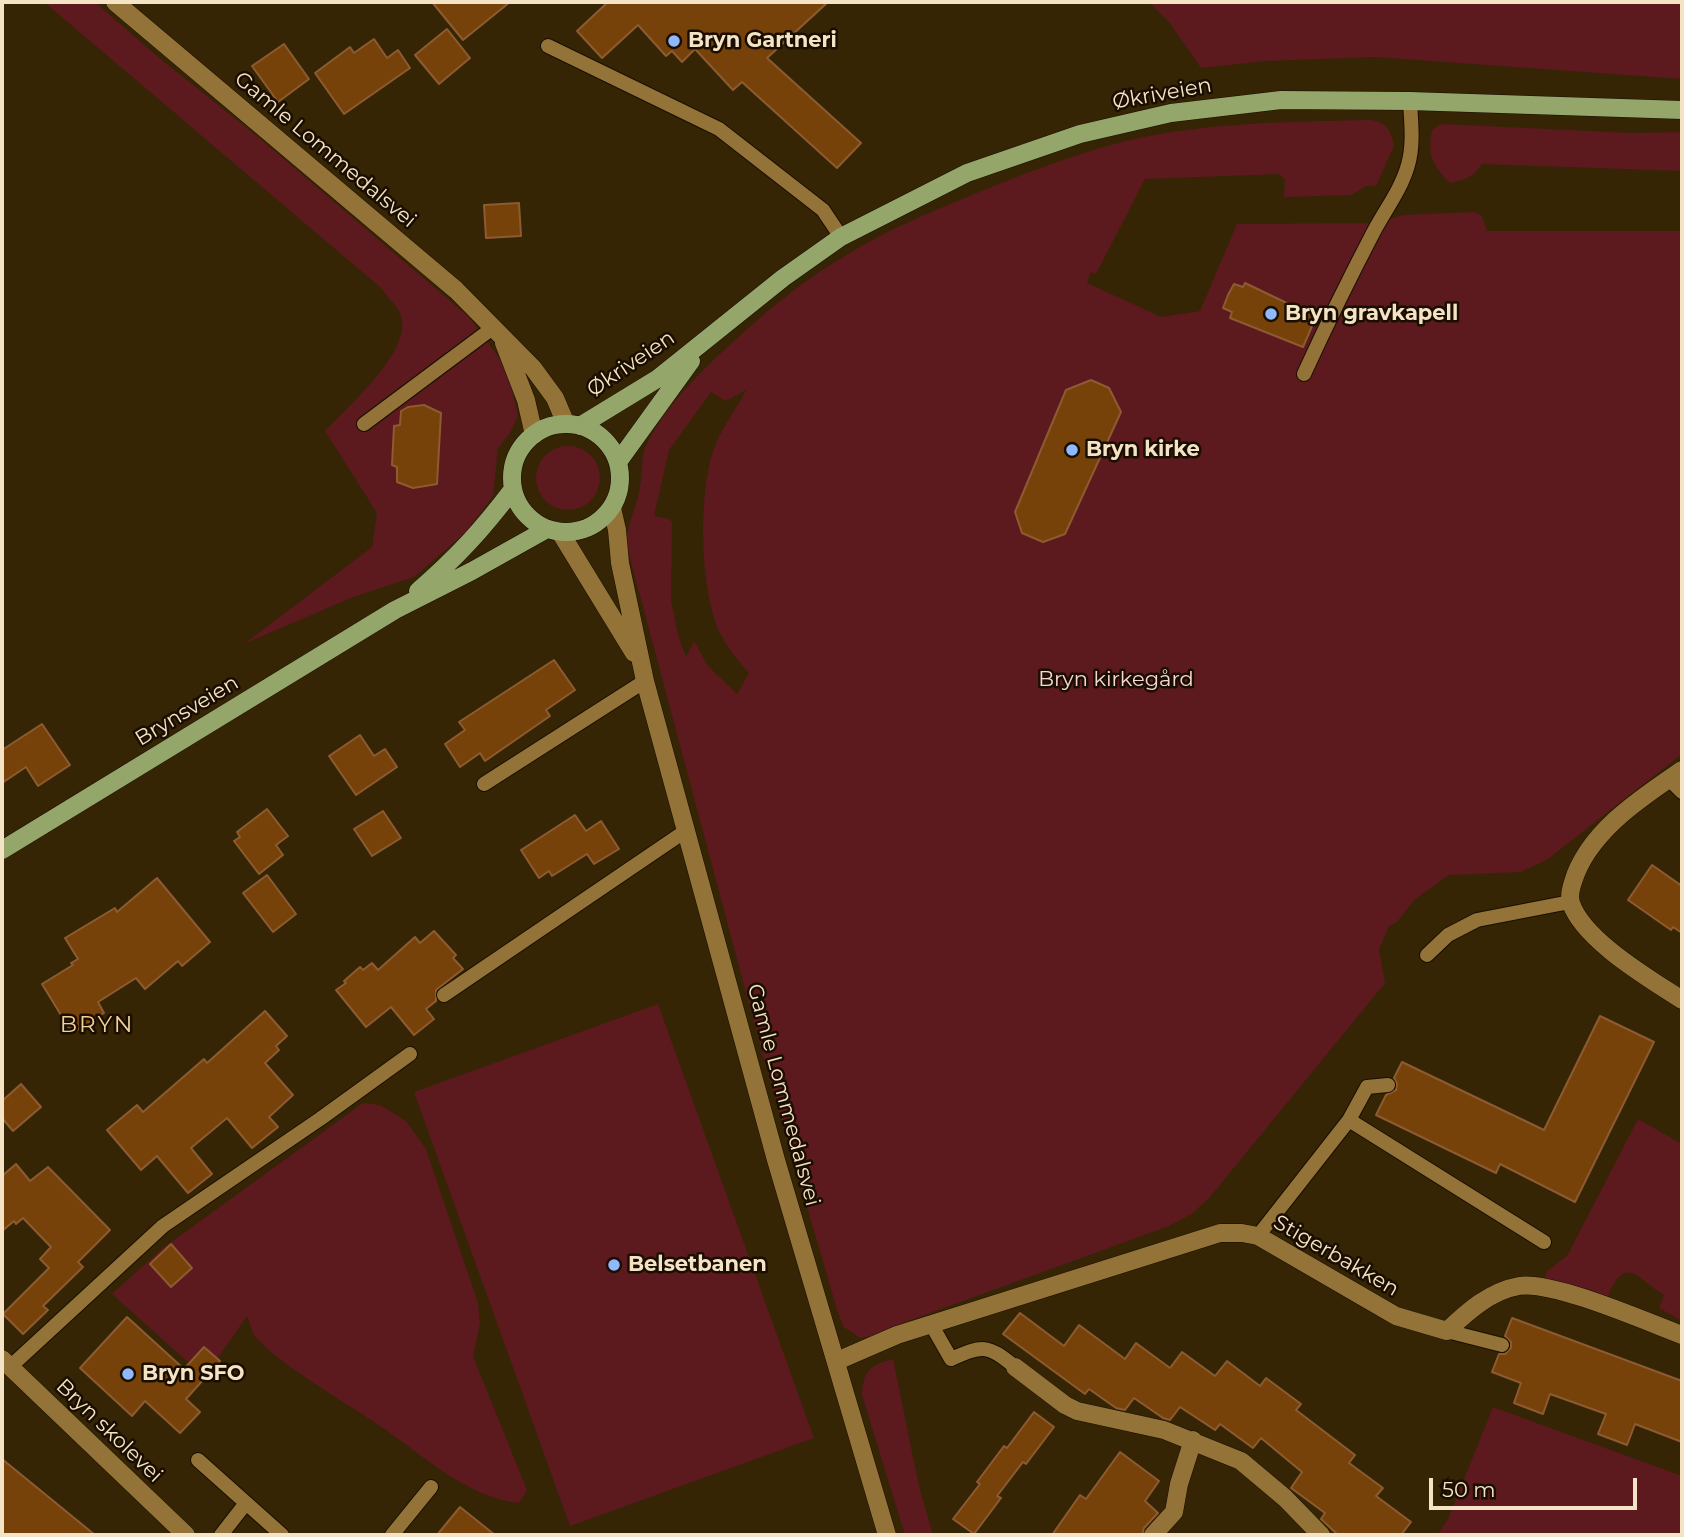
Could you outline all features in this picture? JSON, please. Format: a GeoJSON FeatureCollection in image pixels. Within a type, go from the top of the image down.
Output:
{"type":"FeatureCollection","features":[{"type":"Feature","properties":{"kind":"main road","name":"Økriveien"},"geometry":{"type":"LineString","coordinates":[[573,425],[657,379],[783,278],[841,237],[967,173],[1037,148],[1127,122],[1226,105],[1281,100],[1410,101],[1682,110]]}},
{"type":"Feature","properties":{"kind":"main road","name":"Økriveien"},"geometry":{"type":"LineString","coordinates":[[618,462],[707,338]]}},
{"type":"Feature","properties":{"kind":"main road"},"geometry":{"type":"LineString","coordinates":[[573,425],[593,431],[606,442],[618,462],[620,483],[612,508],[599,522],[574,532],[553,531],[527,516],[517,502],[513,489],[513,468],[524,444],[534,435],[549,427],[573,425]]}},
{"type":"Feature","properties":{"kind":"main road","name":"Brynsveien"},"geometry":{"type":"LineString","coordinates":[[395,610],[457,557],[513,489]]}},
{"type":"Feature","properties":{"kind":"main road","name":"Brynsveien"},"geometry":{"type":"LineString","coordinates":[[2,850],[395,610],[553,531]]}},
{"type":"Feature","properties":{"kind":"street","name":"Gamle Lommedalsvei"},"geometry":{"type":"LineString","coordinates":[[115,2],[456,290],[533,368],[573,425]]}},
{"type":"Feature","properties":{"kind":"street","name":"Gamle Lommedalsvei"},"geometry":{"type":"LineString","coordinates":[[498,332],[526,400],[534,435]]}},
{"type":"Feature","properties":{"kind":"street","name":"Gamle Lommedalsvei"},"geometry":{"type":"LineString","coordinates":[[612,508],[643,673],[776,1160],[887,1535]]}},
{"type":"Feature","properties":{"kind":"street","name":"Gamle Lommedalsvei"},"geometry":{"type":"LineString","coordinates":[[553,531],[589,576],[643,673]]}},
{"type":"Feature","properties":{"kind":"street"},"geometry":{"type":"LineString","coordinates":[[1676,774],[1616,820],[1582,858],[1571,887],[1570,902],[1588,929],[1606,947],[1682,1000]]}},
{"type":"Feature","properties":{"kind":"street","name":"Stigerbakken"},"geometry":{"type":"LineString","coordinates":[[837,1361],[897,1335],[1220,1233],[1258,1236],[1396,1316],[1447,1331]]}},
{"type":"Feature","properties":{"kind":"street"},"geometry":{"type":"LineString","coordinates":[[1447,1331],[1485,1300],[1502,1291],[1525,1285],[1550,1288],[1682,1335]]}},
{"type":"Feature","properties":{"kind":"street","name":"Bryn skolevei"},"geometry":{"type":"LineString","coordinates":[[6,1363],[186,1535]]}},
{"type":"Feature","properties":{"kind":"street"},"geometry":{"type":"LineString","coordinates":[[1015,1367],[1077,1411],[1147,1425],[1193,1440],[1241,1461],[1285,1498],[1321,1535]]}},
{"type":"Feature","properties":{"kind":"street"},"geometry":{"type":"LineString","coordinates":[[1153,1535],[1174,1512],[1193,1440]]}},
{"type":"Feature","properties":{"kind":"lane"},"geometry":{"type":"LineString","coordinates":[[548,46],[719,129],[822,210],[841,237]]}},
{"type":"Feature","properties":{"kind":"lane"},"geometry":{"type":"LineString","coordinates":[[1304,374],[1328,320],[1394,197],[1408,165],[1412,141],[1410,101]]}},
{"type":"Feature","properties":{"kind":"lane"},"geometry":{"type":"LineString","coordinates":[[364,424],[498,332]]}},
{"type":"Feature","properties":{"kind":"lane"},"geometry":{"type":"LineString","coordinates":[[484,785],[643,673]]}},
{"type":"Feature","properties":{"kind":"lane"},"geometry":{"type":"LineString","coordinates":[[1676,774],[1682,792]]}},
{"type":"Feature","properties":{"kind":"lane"},"geometry":{"type":"LineString","coordinates":[[444,995],[687,830]]}},
{"type":"Feature","properties":{"kind":"lane"},"geometry":{"type":"LineString","coordinates":[[1427,955],[1448,935],[1477,919],[1570,902]]}},
{"type":"Feature","properties":{"kind":"lane"},"geometry":{"type":"LineString","coordinates":[[6,1363],[163,1226],[410,1054]]}},
{"type":"Feature","properties":{"kind":"lane"},"geometry":{"type":"LineString","coordinates":[[1258,1236],[1349,1120],[1367,1087],[1388,1085]]}},
{"type":"Feature","properties":{"kind":"lane"},"geometry":{"type":"LineString","coordinates":[[1349,1120],[1544,1242]]}},
{"type":"Feature","properties":{"kind":"lane"},"geometry":{"type":"LineString","coordinates":[[931,1324],[951,1359],[976,1348],[995,1350],[1015,1367]]}},
{"type":"Feature","properties":{"kind":"lane"},"geometry":{"type":"LineString","coordinates":[[1447,1331],[1502,1345]]}},
{"type":"Feature","properties":{"kind":"lane"},"geometry":{"type":"LineString","coordinates":[[198,1460],[282,1535]]}},
{"type":"Feature","properties":{"kind":"lane"},"geometry":{"type":"LineString","coordinates":[[392,1535],[431,1487]]}},
{"type":"Feature","properties":{"kind":"lane"},"geometry":{"type":"LineString","coordinates":[[220,1535],[246,1503]]}},
{"type":"Feature","properties":{"kind":"green space"},"geometry":{"type":"Polygon","coordinates":[[[44,2],[95,2],[469,317],[502,362],[512,388],[518,416],[510,433],[498,448],[493,496],[466,532],[414,577],[353,597],[244,644],[372,547],[377,513],[325,431],[386,364],[401,333],[401,315],[380,287],[44,2]]]}},
{"type":"Feature","properties":{"kind":"green space"},"geometry":{"type":"Polygon","coordinates":[[[1149,2],[1682,2],[1682,79],[1375,57],[1266,61],[1201,68],[1169,22],[1149,2]]]}},
{"type":"Feature","properties":{"kind":"green space","name":"Bryn kirkegård"},"geometry":{"type":"Polygon","coordinates":[[[1370,120],[1384,125],[1394,146],[1376,186],[1366,186],[1351,195],[1284,197],[1285,180],[1279,174],[1145,179],[1096,274],[1091,272],[1087,283],[1161,317],[1200,311],[1237,224],[1378,223],[1403,215],[1475,212],[1482,216],[1487,231],[1682,231],[1682,754],[1548,859],[1521,872],[1449,875],[1414,900],[1397,922],[1389,926],[1379,949],[1385,983],[1210,1197],[1193,1213],[1169,1226],[873,1336],[860,1338],[844,1327],[838,1313],[763,1056],[626,543],[639,494],[646,446],[660,421],[688,386],[765,314],[830,265],[909,222],[956,201],[1084,153],[1153,135],[1214,127],[1370,120]],[[746,390],[726,401],[711,392],[669,450],[654,516],[672,522],[671,600],[678,635],[686,657],[694,641],[708,666],[737,694],[749,673],[724,640],[714,616],[708,593],[703,538],[706,483],[711,460],[717,441],[746,390]]]}},
{"type":"Feature","properties":{"kind":"green space"},"geometry":{"type":"Polygon","coordinates":[[[1441,124],[1631,133],[1682,132],[1682,171],[1482,164],[1469,177],[1450,183],[1439,171],[1431,153],[1432,130],[1441,124]]]}},
{"type":"Feature","properties":{"kind":"green space"},"geometry":{"type":"Polygon","coordinates":[[[568,446],[586,452],[594,460],[600,478],[594,496],[586,504],[568,510],[550,504],[542,496],[536,478],[542,460],[550,452],[568,446]]]}},
{"type":"Feature","properties":{"kind":"green space","name":"Belsetbanen"},"geometry":{"type":"Polygon","coordinates":[[[658,1004],[814,1438],[570,1526],[414,1092],[658,1004]]]}},
{"type":"Feature","properties":{"kind":"green space"},"geometry":{"type":"Polygon","coordinates":[[[363,1103],[380,1105],[406,1121],[426,1149],[478,1303],[480,1323],[473,1356],[527,1490],[519,1503],[481,1493],[463,1484],[301,1375],[258,1340],[247,1316],[217,1359],[207,1349],[191,1365],[112,1294],[163,1248],[363,1103]]]}},
{"type":"Feature","properties":{"kind":"green space"},"geometry":{"type":"Polygon","coordinates":[[[1638,1119],[1682,1144],[1682,1321],[1659,1308],[1664,1295],[1633,1274],[1621,1275],[1608,1296],[1603,1297],[1559,1282],[1544,1280],[1547,1271],[1567,1256],[1638,1119]]]}},
{"type":"Feature","properties":{"kind":"green space"},"geometry":{"type":"Polygon","coordinates":[[[893,1359],[919,1486],[933,1535],[905,1535],[862,1395],[864,1380],[869,1370],[893,1359]]]}},
{"type":"Feature","properties":{"kind":"green space"},"geometry":{"type":"Polygon","coordinates":[[[1493,1407],[1682,1476],[1682,1535],[1437,1535],[1448,1519],[1493,1407]]]}},
{"type":"Feature","properties":{"kind":"building"},"geometry":{"type":"Polygon","coordinates":[[[432,2],[510,2],[463,40],[432,2]]]}},
{"type":"Feature","properties":{"kind":"building"},"geometry":{"type":"Polygon","coordinates":[[[608,2],[828,2],[767,58],[861,143],[837,168],[742,82],[733,90],[695,49],[682,62],[672,51],[666,56],[638,25],[602,58],[577,31],[608,2]]]}},
{"type":"Feature","properties":{"kind":"building"},"geometry":{"type":"Polygon","coordinates":[[[447,29],[470,58],[439,84],[415,55],[447,29]]]}},
{"type":"Feature","properties":{"kind":"building"},"geometry":{"type":"Polygon","coordinates":[[[374,39],[387,58],[398,50],[410,68],[344,114],[315,73],[350,47],[354,53],[374,39]]]}},
{"type":"Feature","properties":{"kind":"building"},"geometry":{"type":"Polygon","coordinates":[[[284,44],[309,79],[278,102],[252,66],[284,44]]]}},
{"type":"Feature","properties":{"kind":"building"},"geometry":{"type":"Polygon","coordinates":[[[519,203],[521,236],[486,238],[484,205],[519,203]]]}},
{"type":"Feature","properties":{"kind":"building","name":"Bryn gravkapell"},"geometry":{"type":"Polygon","coordinates":[[[1245,283],[1316,317],[1303,347],[1230,318],[1232,312],[1223,308],[1228,295],[1234,284],[1243,287],[1245,283]]]}},
{"type":"Feature","properties":{"kind":"building","name":"Bryn kirke"},"geometry":{"type":"Polygon","coordinates":[[[1091,380],[1109,388],[1121,412],[1065,534],[1043,542],[1022,533],[1015,512],[1066,390],[1091,380]]]}},
{"type":"Feature","properties":{"kind":"building"},"geometry":{"type":"Polygon","coordinates":[[[424,405],[441,413],[437,484],[413,488],[397,482],[397,467],[392,465],[394,426],[400,425],[401,411],[408,407],[424,405]]]}},
{"type":"Feature","properties":{"kind":"building"},"geometry":{"type":"Polygon","coordinates":[[[554,660],[575,690],[546,710],[550,716],[485,761],[480,753],[460,767],[445,744],[465,730],[459,722],[554,660]]]}},
{"type":"Feature","properties":{"kind":"building"},"geometry":{"type":"Polygon","coordinates":[[[42,724],[70,765],[38,786],[26,767],[2,783],[2,750],[42,724]]]}},
{"type":"Feature","properties":{"kind":"building"},"geometry":{"type":"Polygon","coordinates":[[[360,735],[374,756],[385,749],[397,767],[356,795],[329,756],[360,735]]]}},
{"type":"Feature","properties":{"kind":"building"},"geometry":{"type":"Polygon","coordinates":[[[267,809],[288,836],[276,845],[283,855],[259,874],[234,841],[240,837],[237,832],[267,809]]]}},
{"type":"Feature","properties":{"kind":"building"},"geometry":{"type":"Polygon","coordinates":[[[383,811],[401,838],[372,856],[354,829],[383,811]]]}},
{"type":"Feature","properties":{"kind":"building"},"geometry":{"type":"Polygon","coordinates":[[[575,815],[586,831],[601,821],[619,849],[594,864],[587,854],[552,876],[549,871],[539,878],[521,850],[575,815]]]}},
{"type":"Feature","properties":{"kind":"building"},"geometry":{"type":"Polygon","coordinates":[[[1652,865],[1682,886],[1682,933],[1673,927],[1671,930],[1628,900],[1652,865]]]}},
{"type":"Feature","properties":{"kind":"building"},"geometry":{"type":"Polygon","coordinates":[[[267,875],[296,914],[273,932],[243,893],[267,875]]]}},
{"type":"Feature","properties":{"kind":"building"},"geometry":{"type":"Polygon","coordinates":[[[157,878],[210,942],[182,966],[178,961],[145,989],[136,978],[98,1002],[104,1013],[72,1033],[42,984],[78,959],[65,938],[115,908],[117,912],[157,878]]]}},
{"type":"Feature","properties":{"kind":"building"},"geometry":{"type":"Polygon","coordinates":[[[434,931],[456,955],[453,958],[463,969],[436,990],[436,1001],[426,1009],[434,1019],[414,1035],[391,1007],[366,1027],[336,990],[360,967],[363,970],[372,963],[378,970],[415,937],[420,943],[434,931]]]}},
{"type":"Feature","properties":{"kind":"building"},"geometry":{"type":"Polygon","coordinates":[[[265,1011],[287,1036],[276,1046],[279,1050],[265,1063],[293,1095],[269,1117],[278,1127],[252,1148],[227,1118],[191,1148],[212,1174],[188,1193],[157,1156],[141,1170],[107,1130],[137,1105],[143,1112],[204,1059],[207,1063],[265,1011]]]}},
{"type":"Feature","properties":{"kind":"building"},"geometry":{"type":"Polygon","coordinates":[[[1600,1016],[1654,1042],[1575,1202],[1500,1164],[1496,1173],[1376,1115],[1386,1095],[1396,1090],[1397,1083],[1394,1078],[1402,1062],[1544,1130],[1600,1016]]]}},
{"type":"Feature","properties":{"kind":"building"},"geometry":{"type":"Polygon","coordinates":[[[21,1084],[41,1107],[13,1131],[2,1118],[2,1101],[21,1084]]]}},
{"type":"Feature","properties":{"kind":"building"},"geometry":{"type":"Polygon","coordinates":[[[16,1164],[30,1181],[48,1167],[110,1230],[78,1262],[83,1267],[43,1306],[48,1310],[23,1334],[3,1314],[49,1268],[40,1259],[51,1247],[23,1218],[16,1224],[14,1221],[2,1231],[2,1176],[16,1164]]]}},
{"type":"Feature","properties":{"kind":"building"},"geometry":{"type":"Polygon","coordinates":[[[171,1244],[192,1268],[171,1287],[150,1264],[171,1244]]]}},
{"type":"Feature","properties":{"kind":"building"},"geometry":{"type":"Polygon","coordinates":[[[1020,1313],[1064,1346],[1079,1325],[1125,1359],[1136,1343],[1170,1368],[1182,1352],[1215,1376],[1227,1361],[1260,1386],[1266,1378],[1301,1404],[1296,1410],[1355,1455],[1349,1463],[1383,1488],[1376,1496],[1411,1522],[1401,1535],[1338,1535],[1321,1519],[1325,1513],[1291,1488],[1302,1472],[1261,1438],[1253,1448],[1220,1424],[1215,1430],[1180,1407],[1170,1420],[1134,1398],[1125,1410],[1116,1408],[1089,1389],[1085,1394],[1003,1334],[1020,1313]]]}},
{"type":"Feature","properties":{"kind":"building","name":"Bryn SFO"},"geometry":{"type":"Polygon","coordinates":[[[127,1317],[184,1369],[204,1347],[220,1361],[186,1399],[200,1412],[180,1433],[145,1401],[132,1416],[80,1368],[127,1317]]]}},
{"type":"Feature","properties":{"kind":"building"},"geometry":{"type":"Polygon","coordinates":[[[1512,1318],[1682,1381],[1682,1442],[1635,1424],[1627,1445],[1598,1434],[1606,1414],[1550,1394],[1543,1414],[1514,1403],[1521,1383],[1492,1372],[1499,1354],[1505,1354],[1511,1348],[1511,1342],[1505,1336],[1512,1318]]]}},
{"type":"Feature","properties":{"kind":"building"},"geometry":{"type":"Polygon","coordinates":[[[1034,1412],[1054,1427],[997,1496],[1001,1498],[974,1534],[953,1519],[1004,1446],[1007,1448],[1034,1412]]]}},
{"type":"Feature","properties":{"kind":"building"},"geometry":{"type":"Polygon","coordinates":[[[1120,1452],[1159,1481],[1145,1501],[1158,1513],[1144,1528],[1142,1535],[1052,1535],[1080,1495],[1086,1499],[1120,1452]]]}},
{"type":"Feature","properties":{"kind":"building"},"geometry":{"type":"Polygon","coordinates":[[[2,1459],[95,1535],[2,1535],[2,1459]]]}},
{"type":"Feature","properties":{"kind":"building"},"geometry":{"type":"Polygon","coordinates":[[[460,1507],[495,1535],[437,1535],[460,1507]]]}},
{"type":"Feature","properties":{"kind":"place","name":"Bryn Gartneri"},"geometry":{"type":"Point","coordinates":[674,41]}},
{"type":"Feature","properties":{"kind":"place","name":"Bryn gravkapell"},"geometry":{"type":"Point","coordinates":[1271,314]}},
{"type":"Feature","properties":{"kind":"place","name":"Bryn kirke"},"geometry":{"type":"Point","coordinates":[1072,450]}},
{"type":"Feature","properties":{"kind":"place","name":"Belsetbanen"},"geometry":{"type":"Point","coordinates":[614,1265]}},
{"type":"Feature","properties":{"kind":"place","name":"Bryn SFO"},"geometry":{"type":"Point","coordinates":[128,1374]}},
{"type":"Feature","properties":{"kind":"district","name":"BRYN"},"geometry":{"type":"Point","coordinates":[97,1025]}}]}
